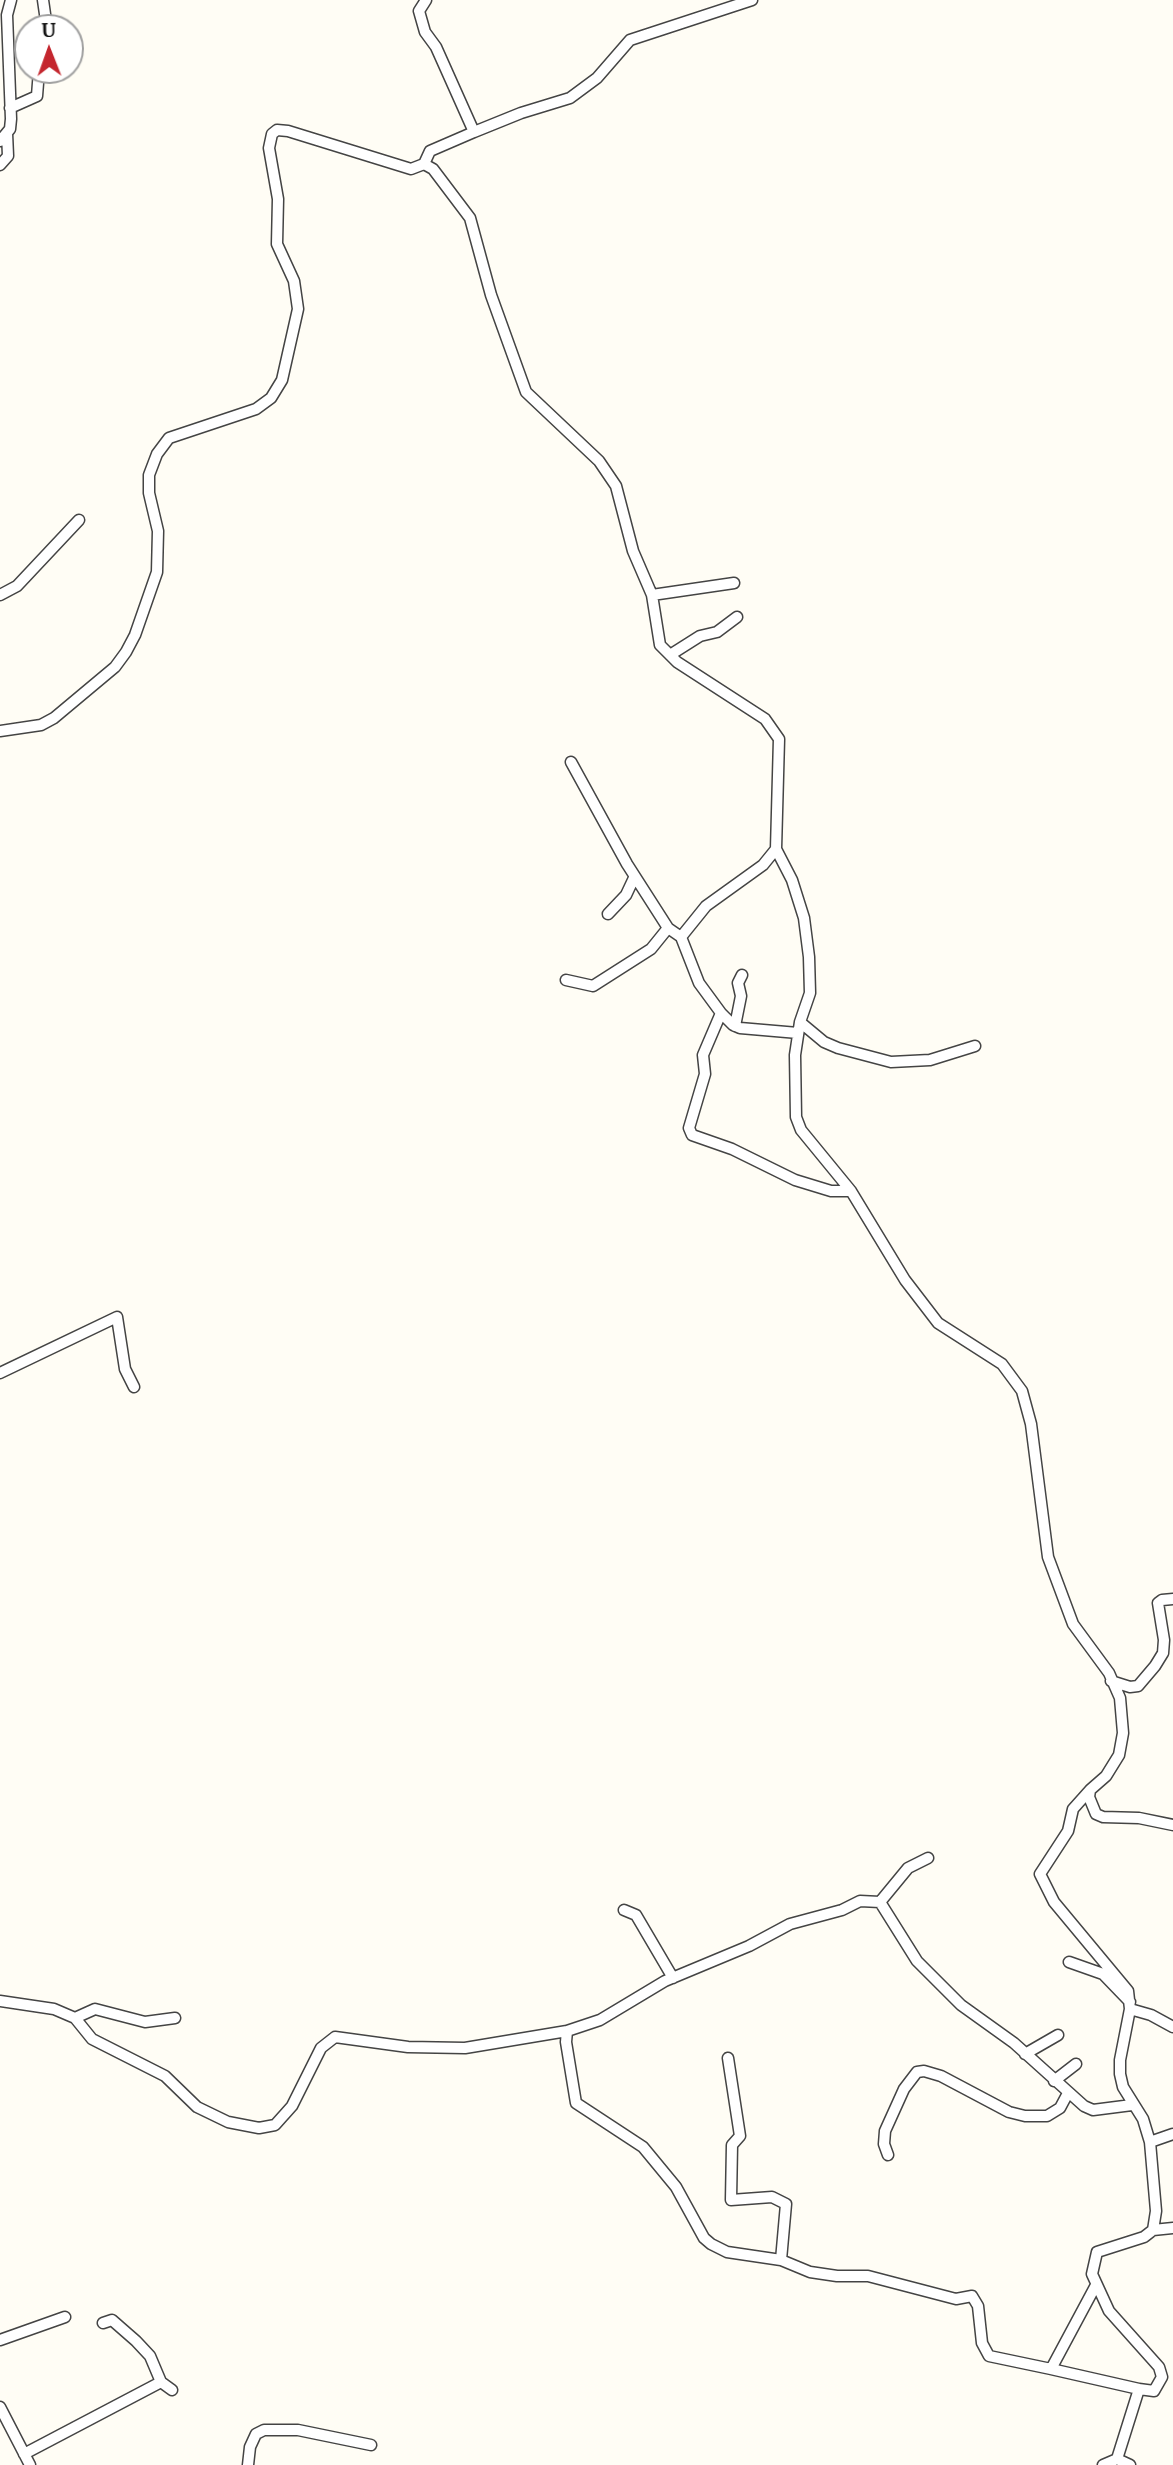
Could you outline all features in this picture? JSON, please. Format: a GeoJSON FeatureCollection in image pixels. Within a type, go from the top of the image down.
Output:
{"type":"FeatureCollection","features":[{"type":"Feature","properties":{"kind":"street"},"geometry":{"type":"LineString","coordinates":[[0,165],[8,156],[4,137],[10,108],[7,15],[11,0]]}},
{"type":"Feature","properties":{"kind":"street"},"geometry":{"type":"LineString","coordinates":[[426,0],[419,11],[425,32],[436,47],[474,132]]}},
{"type":"Feature","properties":{"kind":"street"},"geometry":{"type":"LineString","coordinates":[[0,731],[41,725],[54,718],[116,667],[126,653],[157,572],[158,531],[149,493],[149,475],[157,454],[169,438],[256,409],[271,398],[282,380],[298,309],[294,281],[277,244],[277,188],[269,148],[272,134],[277,130],[288,131],[411,169],[424,164],[430,151],[521,113],[570,98],[597,78],[630,40],[752,0]]}},
{"type":"Feature","properties":{"kind":"street"},"geometry":{"type":"LineString","coordinates":[[10,108],[37,96],[38,84]]}},
{"type":"Feature","properties":{"kind":"street"},"geometry":{"type":"LineString","coordinates":[[424,164],[433,169],[470,218],[491,295],[526,392],[599,461],[616,486],[633,551],[652,595],[655,628],[660,645],[670,655],[773,727],[779,739],[776,849],[792,880],[807,934],[810,993],[799,1028],[793,1110],[801,1130],[851,1191],[905,1280],[938,1323],[1002,1364],[1022,1391],[1031,1424],[1048,1556],[1073,1624],[1109,1673],[1120,1698],[1119,1755],[1106,1776],[1073,1809],[1068,1831],[1041,1868],[1040,1880],[1055,1902],[1123,1982],[1130,2006],[1119,2060],[1123,2087],[1143,2119],[1150,2142],[1156,2211],[1153,2230]]}},
{"type":"Feature","properties":{"kind":"street"},"geometry":{"type":"LineString","coordinates":[[0,595],[18,586],[79,520]]}},
{"type":"Feature","properties":{"kind":"street"},"geometry":{"type":"LineString","coordinates":[[652,595],[734,583]]}},
{"type":"Feature","properties":{"kind":"street"},"geometry":{"type":"LineString","coordinates":[[670,655],[700,636],[717,632],[737,617]]}},
{"type":"Feature","properties":{"kind":"street"},"geometry":{"type":"LineString","coordinates":[[571,762],[635,878],[668,928],[681,937],[699,983],[721,1013],[735,1026],[799,1028],[824,1042],[871,1059],[891,1062],[930,1060],[975,1046]]}},
{"type":"Feature","properties":{"kind":"street"},"geometry":{"type":"LineString","coordinates":[[681,937],[706,906],[763,865],[776,849]]}},
{"type":"Feature","properties":{"kind":"street"},"geometry":{"type":"LineString","coordinates":[[608,914],[626,895],[635,878]]}},
{"type":"Feature","properties":{"kind":"street"},"geometry":{"type":"LineString","coordinates":[[566,980],[593,986],[651,949],[668,928]]}},
{"type":"Feature","properties":{"kind":"street"},"geometry":{"type":"LineString","coordinates":[[735,1026],[741,996],[738,983],[742,975]]}},
{"type":"Feature","properties":{"kind":"street"},"geometry":{"type":"LineString","coordinates":[[721,1013],[703,1055],[705,1074],[689,1128],[691,1135],[732,1149],[795,1180],[831,1191],[851,1191]]}},
{"type":"Feature","properties":{"kind":"street"},"geometry":{"type":"LineString","coordinates":[[0,1373],[117,1317],[125,1369],[134,1387]]}},
{"type":"Feature","properties":{"kind":"street"},"geometry":{"type":"LineString","coordinates":[[1111,1681],[1130,1687],[1138,1686],[1155,1666],[1163,1653],[1164,1640],[1158,1603],[1161,1600],[1173,1599]]}},
{"type":"Feature","properties":{"kind":"street"},"geometry":{"type":"LineString","coordinates":[[1090,1790],[1089,1797],[1096,1814],[1103,1817],[1139,1818],[1173,1825]]}},
{"type":"Feature","properties":{"kind":"street"},"geometry":{"type":"LineString","coordinates":[[880,1902],[908,1868],[928,1858]]}},
{"type":"Feature","properties":{"kind":"street"},"geometry":{"type":"LineString","coordinates":[[0,2001],[54,2009],[75,2018],[92,2039],[165,2076],[197,2107],[228,2123],[259,2128],[275,2126],[292,2106],[321,2048],[335,2037],[408,2047],[465,2048],[567,2031],[600,2020],[638,1995],[749,1946],[790,1924],[842,1910],[860,1901],[880,1902]]}},
{"type":"Feature","properties":{"kind":"street"},"geometry":{"type":"LineString","coordinates":[[880,1902],[917,1961],[961,2005],[1025,2054],[1068,2093],[1093,2110],[1132,2105]]}},
{"type":"Feature","properties":{"kind":"street"},"geometry":{"type":"LineString","coordinates":[[624,1910],[636,1915],[673,1978]]}},
{"type":"Feature","properties":{"kind":"street"},"geometry":{"type":"LineString","coordinates":[[1069,1962],[1103,1974],[1130,2006],[1173,2027]]}},
{"type":"Feature","properties":{"kind":"street"},"geometry":{"type":"LineString","coordinates":[[75,2018],[95,2009],[145,2022],[175,2018]]}},
{"type":"Feature","properties":{"kind":"street"},"geometry":{"type":"LineString","coordinates":[[567,2031],[566,2042],[576,2103],[643,2147],[676,2187],[704,2238],[711,2244],[727,2252],[781,2260],[810,2272],[838,2277],[868,2276],[932,2295],[956,2299],[972,2296],[978,2306],[982,2343],[989,2356],[1154,2391],[1162,2377],[1160,2367],[1110,2311],[1092,2274],[1097,2252],[1144,2237],[1153,2230],[1173,2228]]}},
{"type":"Feature","properties":{"kind":"street"},"geometry":{"type":"LineString","coordinates":[[1025,2054],[1058,2035]]}},
{"type":"Feature","properties":{"kind":"street"},"geometry":{"type":"LineString","coordinates":[[729,2058],[740,2136],[732,2145],[731,2200],[772,2197],[786,2204],[781,2260]]}},
{"type":"Feature","properties":{"kind":"street"},"geometry":{"type":"LineString","coordinates":[[1054,2081],[1076,2064]]}},
{"type":"Feature","properties":{"kind":"street"},"geometry":{"type":"LineString","coordinates":[[888,2155],[884,2144],[885,2131],[904,2089],[917,2072],[924,2071],[941,2076],[1009,2112],[1025,2116],[1047,2116],[1060,2108],[1068,2093]]}},
{"type":"Feature","properties":{"kind":"street"},"geometry":{"type":"LineString","coordinates":[[1150,2142],[1173,2134]]}},
{"type":"Feature","properties":{"kind":"street"},"geometry":{"type":"LineString","coordinates":[[1051,2369],[1096,2285]]}},
{"type":"Feature","properties":{"kind":"street"},"geometry":{"type":"LineString","coordinates":[[0,2340],[65,2317]]}},
{"type":"Feature","properties":{"kind":"street"},"geometry":{"type":"LineString","coordinates":[[103,2323],[112,2320],[136,2341],[150,2356],[161,2382],[172,2390]]}},
{"type":"Feature","properties":{"kind":"street"},"geometry":{"type":"LineString","coordinates":[[24,2454],[161,2382]]}},
{"type":"Feature","properties":{"kind":"street"},"geometry":{"type":"LineString","coordinates":[[1117,2459],[1139,2389]]}},
{"type":"Feature","properties":{"kind":"street"},"geometry":{"type":"LineString","coordinates":[[0,2407],[30,2465]]}},
{"type":"Feature","properties":{"kind":"street"},"geometry":{"type":"LineString","coordinates":[[248,2465],[250,2447],[256,2434],[264,2430],[298,2431],[371,2445]]}},
{"type":"Feature","properties":{"kind":"street"},"geometry":{"type":"LineString","coordinates":[[1103,2465],[1117,2459],[1130,2465]]}}]}
